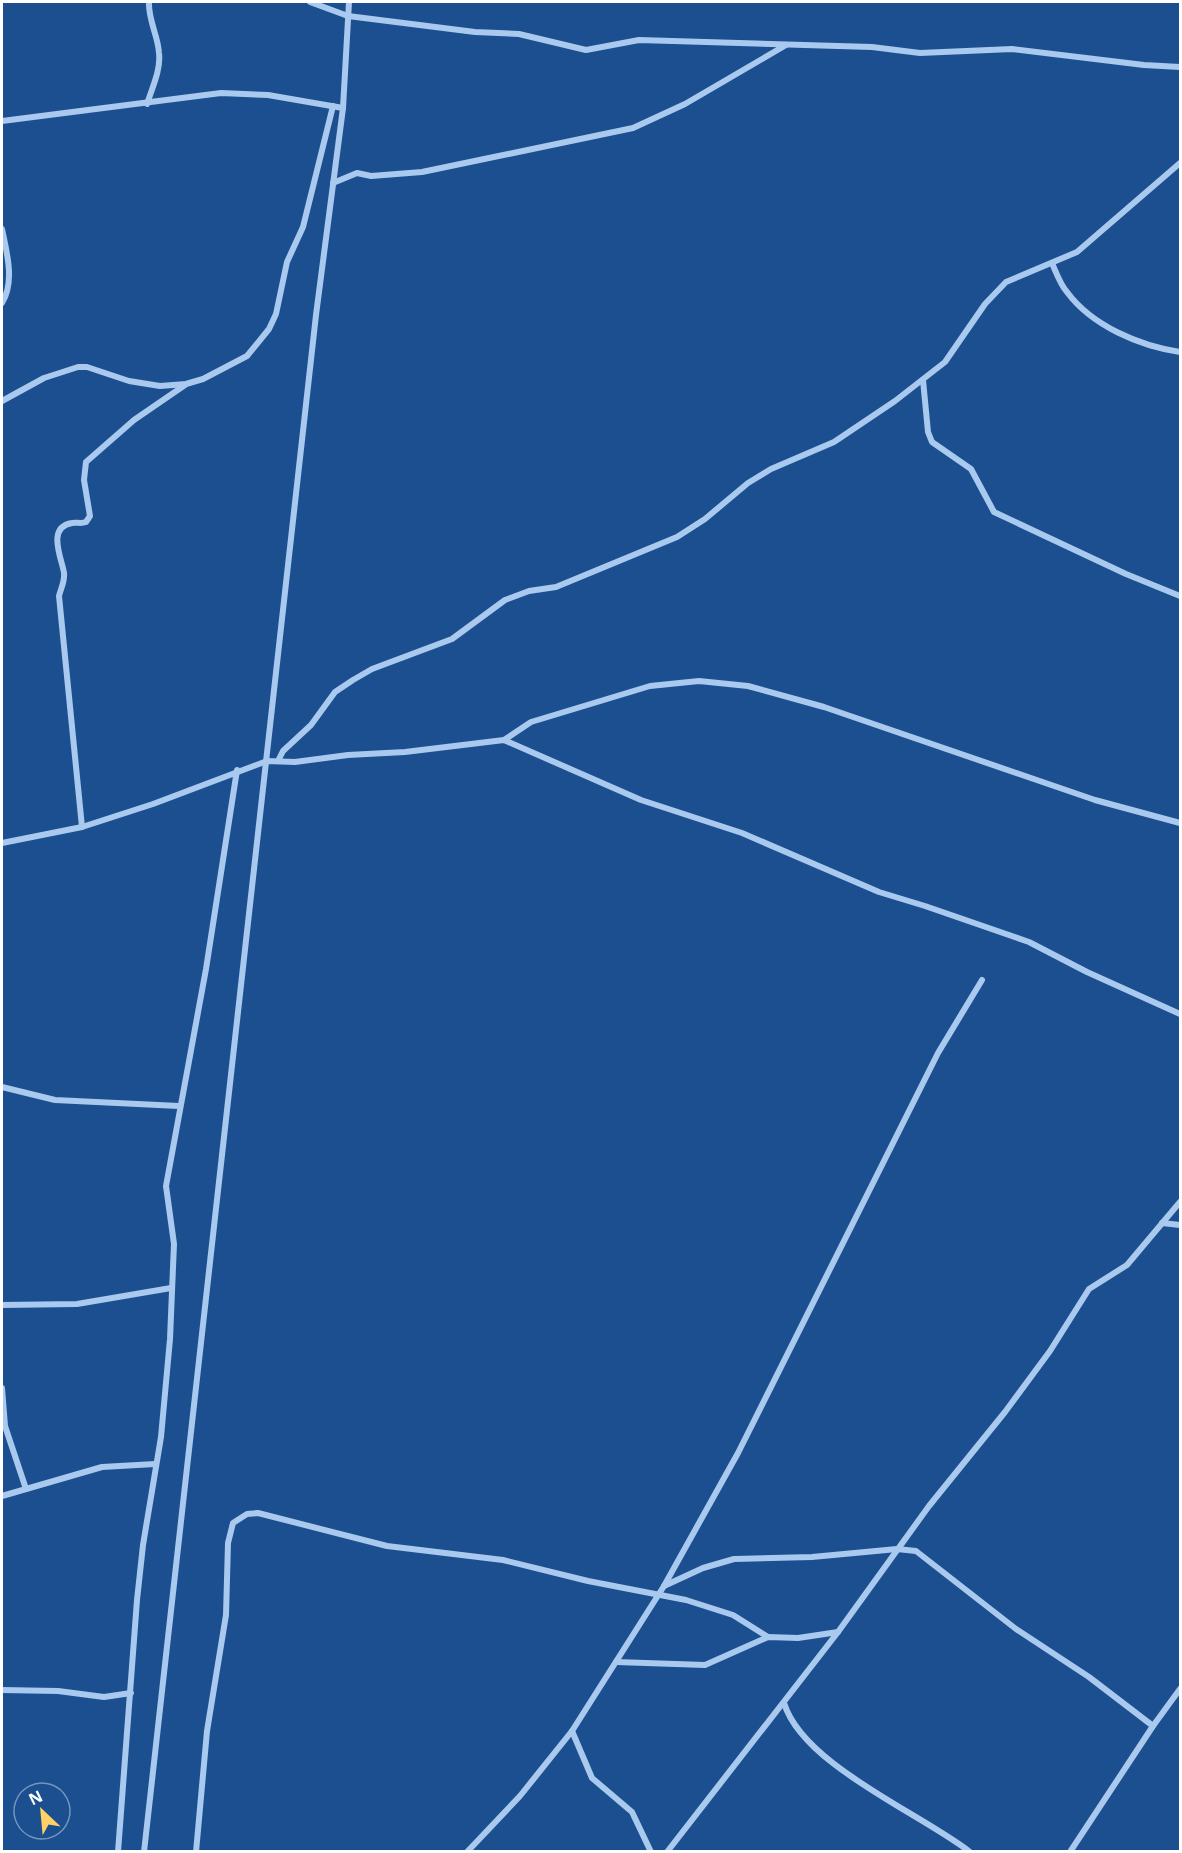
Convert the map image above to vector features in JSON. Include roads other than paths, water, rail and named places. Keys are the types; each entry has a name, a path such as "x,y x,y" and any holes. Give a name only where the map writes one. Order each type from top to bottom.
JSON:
{"street":[{"path":"147,104 158,68 159,52 148,14 149,2"},
{"path":"310,2 348,16 475,32 519,34 586,50 639,40 872,47 920,53 1012,49 1144,65 1180,67"},
{"path":"144,1851 314,327 343,108 349,2"},
{"path":"333,183 357,173 371,176 422,172 633,128 685,104 786,44"},
{"path":"2,121 221,93 268,95 343,108"},
{"path":"2,401 44,378 78,367 87,367 129,381 160,386 186,384 203,379 247,356 269,329 276,314 287,262 303,227 333,106"},
{"path":"278,761 283,752 311,725 335,692 353,680 380,666 452,639 505,600 529,591 556,587 677,537 705,519 763,473 834,442 945,362 985,304 1006,282 1077,252 1180,163"},
{"path":"2,229 8,258 9,287 2,303"},
{"path":"1052,263 1066,292 1083,308 1122,336 1180,352"},
{"path":"923,380 928,432 932,442 971,470 994,512 1126,574 1180,596"},
{"path":"82,827 59,596 64,572 57,552 58,537 63,527 72,523 86,522 90,516 84,480 86,462 134,420 186,384"},
{"path":"2,843 82,827 153,804 237,770 267,761 295,762 348,754 405,752 504,740 531,722 650,686 699,681 748,686 868,722 1095,800 1180,824"},
{"path":"504,740 641,800 742,833 879,892 1029,942 1087,972 1180,1014"},
{"path":"118,1851 142,1556 164,1410 174,1244 166,1186 206,969 237,770"},
{"path":"467,1851 520,1796 572,1731 664,1586 738,1453 938,1053 982,980"},
{"path":"2,1087 55,1100 180,1106"},
{"path":"667,1851 838,1632 897,1549 1005,1412 1050,1351 1089,1289 1127,1266 1180,1202"},
{"path":"1162,1223 1180,1225"},
{"path":"2,1305 77,1304 171,1288"},
{"path":"2,1388 5,1426 26,1489"},
{"path":"2,1496 102,1467 155,1464"},
{"path":"196,1851 207,1731 226,1615 228,1543 233,1523 239,1518 258,1513 274,1515 387,1546 502,1560 658,1595 724,1612 768,1637"},
{"path":"664,1586 703,1568 734,1559 812,1557 897,1549 916,1551 1016,1629 1089,1677 1153,1726"},
{"path":"616,1662 705,1665 768,1637 798,1638 838,1632"},
{"path":"1070,1851 1180,1689"},
{"path":"2,1690 58,1691 104,1697 131,1694"},
{"path":"784,1702 794,1726 817,1748 851,1775 970,1851"},
{"path":"572,1731 592,1778 632,1812 651,1851"}]}
